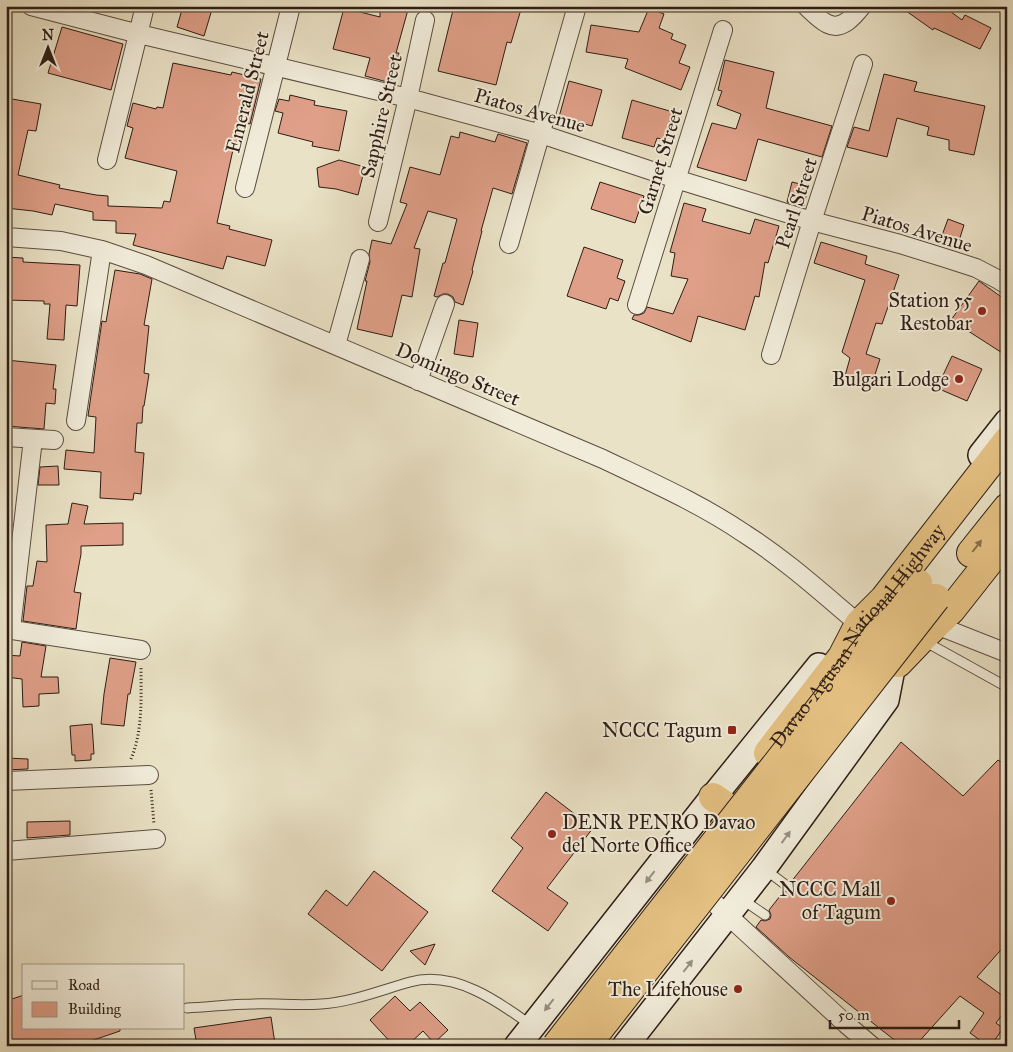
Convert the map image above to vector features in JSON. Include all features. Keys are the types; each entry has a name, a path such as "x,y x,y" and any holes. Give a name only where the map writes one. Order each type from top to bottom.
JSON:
{"highway":[{"name":"Davao-Agusan National Highway","path":"538,1036 720,802 842,657 859,624 884,598 1007,441"},
{"name":"Davao-Agusan National Highway","path":"586,1046 930,616 1007,469"},
{"name":"Davao-Agusan National Highway","path":"597,1046 727,904 1007,508"},
{"name":"Davao-Agusan National Highway","path":"556,1046 930,616 1007,539"},
{"path":"859,624 881,638 904,644 930,616"},
{"path":"859,624 884,650 890,660 892,669"}],"street":[{"name":"Piatos Avenue","path":"31,6 139,34 408,98 541,134 676,179 812,221 953,260 976,268 1007,285"},
{"path":"107,160 145,6"},
{"name":"Emerald Street","path":"245,188 291,6"},
{"path":"509,244 577,6"},
{"path":"806,6 828,25 838,25 847,22 862,6"},
{"name":"Sapphire Street","path":"378,222 426,20"},
{"name":"Garnet Street","path":"637,305 723,30"},
{"name":"Pearl Street","path":"771,355 863,64"},
{"name":"Domingo Street","path":"6,237 61,241 102,250 146,264 603,459 660,486 745,533 772,552 859,624"},
{"path":"76,421 102,250"},
{"path":"336,345 360,259"},
{"path":"418,381 445,304"},
{"path":"859,624 877,592 1007,422"},
{"path":"6,437 54,440"},
{"path":"33,439 9,629 141,650"},
{"path":"930,616 972,604 1007,559"},
{"path":"930,616 1007,653"},
{"path":"625,1046 727,904 764,868 886,700 892,669"},
{"path":"6,781 149,775"},
{"path":"6,851 156,839"},
{"path":"727,904 796,978 872,1046"},
{"path":"517,1046 538,1036"}],"lane":[{"path":"930,616 1007,687"},
{"path":"764,868 788,886"},
{"path":"727,904 765,916"},
{"path":"187,1008 252,1004 320,1004 352,999 412,981 441,979 459,983 513,1012 538,1036"}],"path":[{"path":"124,776 136,747 140,725 141,650"},
{"path":"149,775 156,839"}],"building":[{"path":"183,6 213,6 204,36 177,27"},
{"path":"380,6 409,6 396,53 399,53 391,83 365,76 370,58 333,49 344,8 380,17"},
{"path":"454,6 522,6 511,43 507,42 496,85 438,71"},
{"path":"899,6 943,6 962,20 965,15 991,28 980,49 934,28 933,30"},
{"path":"649,8 664,14 659,28 673,34 671,39 686,45 679,63 690,67 681,90 625,68 628,59 586,52 591,25 639,32"},
{"path":"62,27 123,44 111,90 48,73"},
{"path":"725,60 774,72 766,108 832,126 822,157 758,139 746,181 697,167 712,123 736,129 741,114 717,105 722,91 718,90"},
{"path":"173,63 231,75 232,72 261,79 250,124 241,122 217,223 230,226 229,229 272,240 265,266 227,256 223,269 133,245 136,234 116,233 116,221 93,220 93,212 55,204 52,215 6,208 6,98 41,104 36,131 28,130 18,175 60,185 59,188 108,196 108,206 162,208 164,201 170,202 177,171 125,158 133,128 127,126 133,103 156,109 157,107 163,108"},
{"path":"884,74 917,82 914,91 985,106 974,155 949,150 949,140 927,135 929,127 897,118 887,157 847,147 854,127 869,131"},
{"path":"569,81 602,90 592,126 559,117"},
{"path":"290,95 315,101 314,105 347,111 339,151 312,146 313,142 278,133 283,113 275,111 279,99 289,101"},
{"path":"632,100 673,112 666,140 657,138 654,147 622,138"},
{"path":"460,132 495,142 498,134 527,143 512,194 493,188 463,305 455,302 453,297 448,294 434,296 457,219 428,211 414,248 420,249 412,297 402,295 392,337 357,329 367,281 365,281 370,262 369,254 372,240 391,244 407,204 400,202 410,167 440,175 451,136 459,138"},
{"path":"339,160 365,167 358,195 319,187 317,168"},
{"path":"600,182 644,196 635,223 591,209"},
{"path":"792,182 808,186 804,206 787,202"},
{"path":"684,203 706,209 702,221 750,234 755,219 779,226 768,263 765,262 759,297 755,296 745,330 698,316 691,342 632,319 634,315 644,313 647,307 673,314 688,279 671,276 675,253 670,252"},
{"path":"948,219 964,225 958,244 941,238"},
{"path":"821,242 867,256 865,264 899,275 882,324 876,323 866,354 880,359 872,384 845,376 850,358 842,352 865,280 814,263"},
{"path":"584,247 623,260 617,278 625,281 618,301 610,298 606,309 567,296"},
{"path":"6,257 23,258 23,262 80,265 77,306 66,305 64,340 47,339 50,304 44,304 44,301 6,300"},
{"path":"115,270 140,274 152,279 144,325 149,326 144,373 149,374 142,423 137,423 135,452 144,453 141,494 134,493 133,500 100,498 101,472 64,469 66,450 94,453 96,417 88,416 102,321 106,322"},
{"name":"Station 55 Restobar","path":"979,281 1007,301 1007,356 951,320"},
{"path":"459,320 478,323 473,357 454,354"},
{"name":"Bulgari Lodge","path":"952,356 982,369 967,401 937,388"},
{"path":"6,360 56,365 53,389 56,389 55,404 46,403 44,429 6,426"},
{"path":"58,466 59,485 38,485 40,467"},
{"path":"72,503 88,506 84,524 123,523 123,545 81,546 74,592 81,593 76,629 23,621 27,586 33,586 37,561 47,562 46,525 68,524"},
{"path":"22,642 46,646 41,677 58,677 59,693 39,694 39,706 23,707 22,679 6,677 6,655 20,656"},
{"path":"110,658 136,662 130,694 128,694 124,726 101,724"},
{"path":"92,724 94,754 91,754 91,760 75,761 75,755 72,755 70,726"},
{"name":"NCCC Mall of Tagum","path":"901,742 963,796 998,760 1007,766 1007,943 977,977 1007,999 1007,1008 996,1023 1003,1028 991,1046 988,1046 970,1033 984,1013 960,996 915,1046 902,1046 789,957 756,927 761,920 770,919 769,910 784,891 789,892 792,890 791,882"},
{"path":"6,758 28,759 28,769 6,770"},
{"path":"546,792 593,828 547,888 568,903 548,931 492,891 523,848 511,838"},
{"path":"70,821 70,835 27,838 27,822"},
{"path":"374,871 428,912 382,971 308,914 326,890 347,906"},
{"path":"435,944 425,965 410,951"},
{"path":"22,996 22,1030 120,1031 76,1046 11,1046 6,1033 6,1001"},
{"path":"395,996 410,1011 420,1002 448,1030 434,1043 423,1031 407,1046 394,1046 370,1020"},
{"path":"271,1017 275,1044 266,1046 197,1046 194,1028"}],"place":[{"name":"Station 55 Restobar","path":"982,311"},
{"name":"Bulgari Lodge","path":"959,379"},
{"name":"NCCC Tagum","path":"732,730"},
{"name":"DENR PENRO Davao del Norte Office","path":"552,834"},
{"name":"NCCC Mall of Tagum","path":"891,901"},
{"name":"The Lifehouse","path":"738,989"}]}
